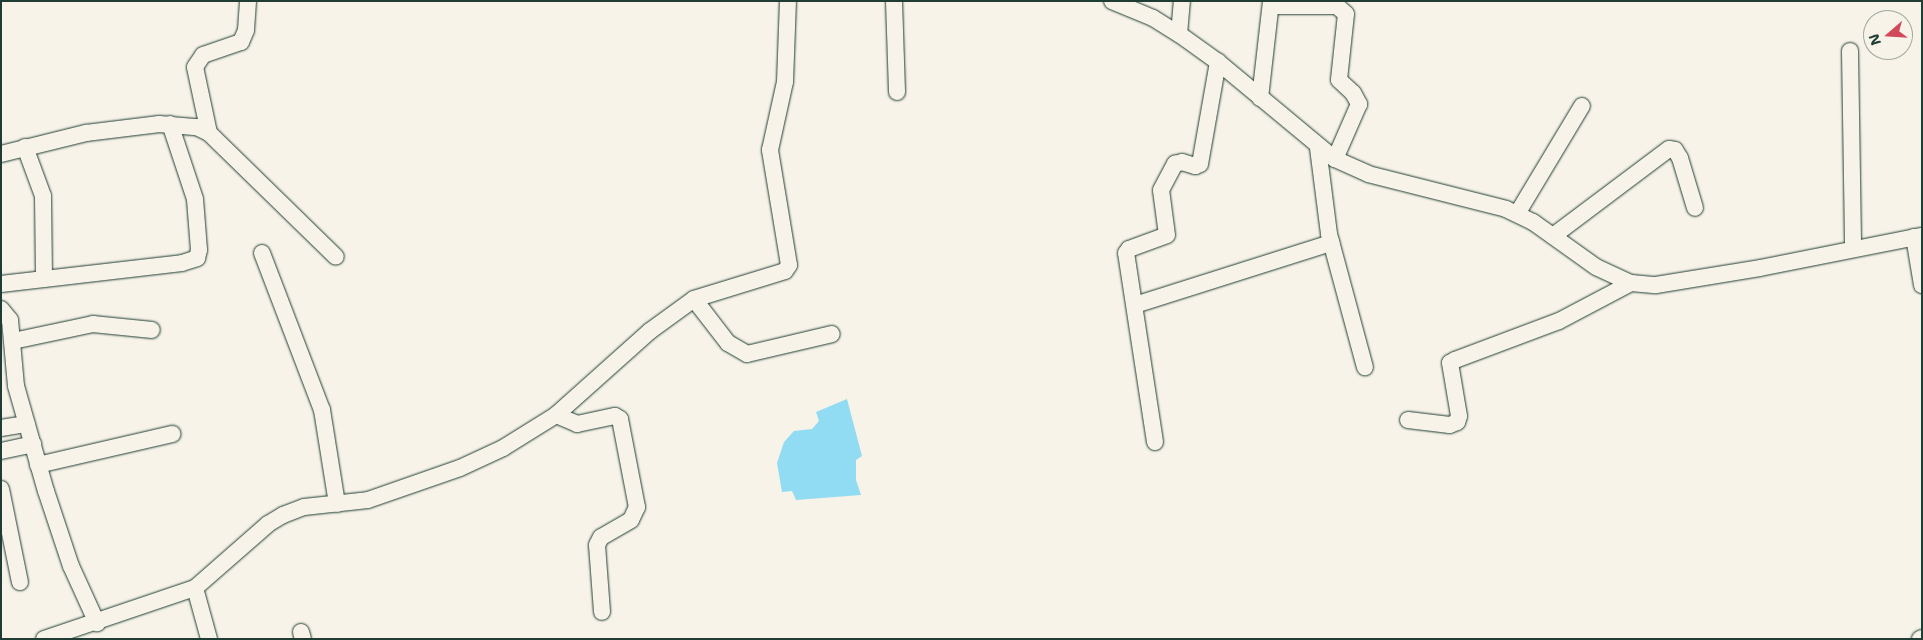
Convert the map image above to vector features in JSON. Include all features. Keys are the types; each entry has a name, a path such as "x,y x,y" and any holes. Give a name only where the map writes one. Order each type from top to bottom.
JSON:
{"street":[{"path":"208,133 195,66 203,55 241,42 246,30 248,1"},
{"path":"44,639 97,623 195,588 268,524 304,507 368,500 460,468 503,448 556,415 650,331 694,299 785,271 789,264 770,150 785,82 788,1"},
{"path":"894,1 897,92"},
{"path":"1112,1 1153,18 1179,34 1218,62 1318,148 1335,159 1368,174 1470,197 1517,214 1553,236 1596,268 1631,283 1656,285 1760,268 1918,236 1922,285"},
{"path":"1179,34 1182,1"},
{"path":"1260,98 1271,4 1337,6 1346,14 1339,80 1353,93 1358,104 1335,159"},
{"path":"1850,51 1853,248"},
{"path":"1155,442 1126,253 1129,249 1167,235 1161,190 1175,164 1182,162 1195,166 1200,164 1218,62"},
{"path":"1517,214 1582,106"},
{"path":"1,284 182,263 197,258 199,250 195,199 170,124"},
{"path":"1,154 86,133 170,124 197,127 208,133 336,257"},
{"path":"25,147 43,196 44,279"},
{"path":"1318,148 1331,243 1365,367"},
{"path":"1553,236 1669,149 1675,150 1680,158 1695,208"},
{"path":"1135,305 1331,243"},
{"path":"262,253 322,410 338,504"},
{"path":"1408,420 1450,425 1457,422 1459,416 1450,363 1559,321 1631,283"},
{"path":"694,299 728,343 747,354 832,334"},
{"path":"1,309 10,320 16,386 38,465 71,566 97,623"},
{"path":"13,340 93,324 152,330"},
{"path":"556,415 577,424 615,416 620,419 636,507 630,520 601,537 597,545 602,612"},
{"path":"1,428 27,424"},
{"path":"38,465 172,434"},
{"path":"1,452 33,444"},
{"path":"1,489 20,582"},
{"path":"195,588 209,639"}],"water":[{"path":"847,399 862,456 856,460 856,480 861,495 796,500 792,491 782,492 777,463 784,442 794,431 812,429 819,421 816,412"}]}
